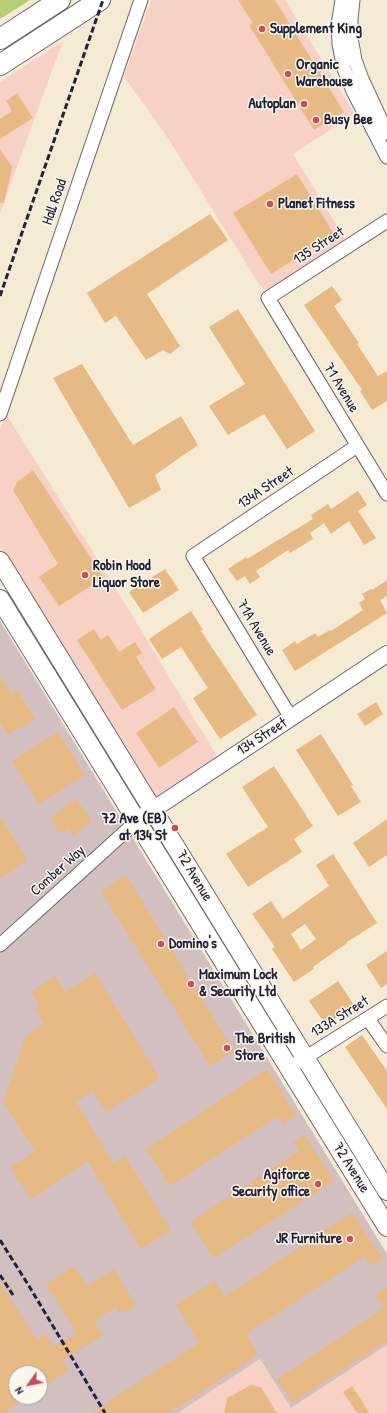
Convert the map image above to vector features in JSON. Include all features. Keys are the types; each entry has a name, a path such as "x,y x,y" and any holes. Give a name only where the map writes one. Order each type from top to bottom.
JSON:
{"main road":[{"path":"0,39 60,0"},
{"path":"0,65 100,0"},
{"name":"72 Avenue","path":"0,562 387,1192"},
{"name":"72 Avenue","path":"0,599 387,1227"}],"street":[{"name":"Hall Road","path":"0,414 141,0"},
{"path":"342,0 338,25 339,44 344,69 353,91 387,157"},
{"path":"353,0 351,38 355,60 362,79 387,133"},
{"name":"135 Street","path":"268,298 387,221"},
{"name":"71 Avenue","path":"268,298 387,494"},
{"name":"134A Street","path":"193,556 357,446"},
{"name":"71A Avenue","path":"193,556 291,718"},
{"name":"134 Street","path":"137,821 387,654"},
{"name":"Comber Way","path":"0,945 137,821"},
{"name":"133A Street","path":"289,1068 387,1006"},
{"path":"368,1019 387,1046"}],"shaded area":[{"path":"151,0 285,0 355,114 293,154 346,240 269,293 259,284 168,138 124,77"},
{"path":"63,41 0,213 0,82"},
{"path":"6,414 118,592 218,758 154,805 0,553 0,429"},
{"path":"0,621 387,1254 387,1345 291,1408 260,1359 178,1413 0,1413"},
{"path":"387,1345 387,1413 178,1413 260,1359 291,1408"}],"green space":[{"path":"0,0 30,0 0,19"}],"building":[{"path":"238,0 275,0 344,112 314,130 249,25 253,23"},
{"path":"17,93 33,118 0,139 0,119 12,111 6,101"},
{"path":"0,149 12,167 4,203 0,202"},
{"path":"297,174 334,234 271,274 233,213"},
{"path":"210,214 228,240 147,294 180,346 170,354 163,350 146,360 116,316 105,323 87,293"},
{"path":"332,286 342,300 334,306 359,343 357,344 378,376 387,371 387,401 372,410 360,391 362,390 304,305"},
{"path":"238,309 315,431 287,449 264,414 228,435 209,406 245,384 209,327"},
{"path":"82,364 133,445 181,416 198,445 155,475 161,490 129,508 53,378"},
{"path":"33,470 104,578 59,606 39,577 58,564 13,490 17,482"},
{"path":"358,491 367,505 358,511 376,538 364,545 349,521 331,534 324,523 310,533 313,539 290,553 288,550 256,571 260,577 250,584 245,576 237,581 228,569 246,557 247,559 313,519 311,515 328,504 331,509"},
{"path":"165,569 179,590 143,613 129,592"},
{"path":"387,580 387,596 380,600 387,613 295,671 282,650 295,641 297,644 315,633 318,637 330,630 331,631 363,610 359,603 365,599 362,594 371,589 372,590"},
{"path":"191,611 203,630 201,631 257,715 220,739 193,698 208,688 181,647 162,659 149,639"},
{"path":"94,629 101,640 108,635 119,652 135,642 142,653 136,657 156,689 122,710 77,640"},
{"path":"0,676 11,694 17,690 35,719 8,735 0,722"},
{"path":"376,702 383,714 365,726 357,714"},
{"path":"174,707 198,742 159,768 136,733"},
{"path":"58,732 85,775 39,804 12,761"},
{"path":"321,734 353,785 351,786 361,802 338,816 296,750"},
{"path":"274,766 313,826 294,839 302,852 248,887 226,854 268,827 242,787"},
{"path":"76,799 92,820 74,836 68,828 60,834 50,818"},
{"path":"0,817 28,860 0,878"},
{"path":"387,819 387,855 369,867 353,843"},
{"path":"333,854 377,923 347,942 313,967 314,969 294,982 272,949 275,947 252,914 271,901 283,919 329,886 316,865","holes":["305,924 316,939 301,950 291,934"]},
{"path":"126,875 234,1051 210,1066 101,891"},
{"path":"387,951 387,984 381,988 366,965"},
{"path":"95,973 160,1078 106,1112 93,1091 76,1102 113,1163 125,1156 171,1230 141,1249 88,1161 31,1199 10,1167 35,1151 3,1102 26,1036 44,1024 35,1009 39,1006 31,992 55,976 65,992"},
{"path":"338,981 354,1005 326,1025 309,1001"},
{"path":"362,1035 387,1071 387,1109 345,1047"},
{"path":"267,1069 296,1115 284,1124 278,1116 170,1186 146,1149"},
{"path":"305,1135 334,1181 214,1258 190,1222 299,1151 293,1142"},
{"path":"352,1213 383,1259 371,1266 365,1256 246,1334 258,1355 169,1413 94,1413 107,1404 106,1403 199,1343 176,1305 215,1281 224,1297"},
{"path":"74,1266 87,1286 114,1269 136,1305 120,1314 116,1307 94,1321 103,1335 63,1361 69,1370 48,1384 48,1365 8,1365 8,1405 16,1405 4,1413 0,1413 0,1282 37,1340 46,1334 55,1347 77,1333 46,1284"},
{"path":"387,1287 387,1341 292,1403 277,1379 384,1308 376,1294"},
{"path":"251,1385 261,1387 277,1413 224,1413 227,1398"},
{"path":"352,1386 369,1413 357,1413 343,1392"}],"railway":[{"path":"0,296 103,0"},
{"path":"0,1240 105,1413"},
{"path":"0,1275 13,1295"}],"place":[{"name":"Supplement King","path":"262,29"},
{"name":"Organic Warehouse","path":"288,74"},
{"name":"Autoplan","path":"304,104"},
{"name":"Busy Bee","path":"316,120"},
{"name":"Planet Fitness","path":"270,204"},
{"name":"Robin Hood Liquor Store","path":"85,575"},
{"name":"72 Ave (EB) at 134 St","path":"175,828"},
{"name":"Domino's","path":"161,944"},
{"name":"Maximum Lock & Security Ltd","path":"191,984"},
{"name":"The British Store","path":"227,1048"},
{"name":"Agiforce Security office","path":"318,1184"},
{"name":"JR Furniture","path":"350,1239"}]}
